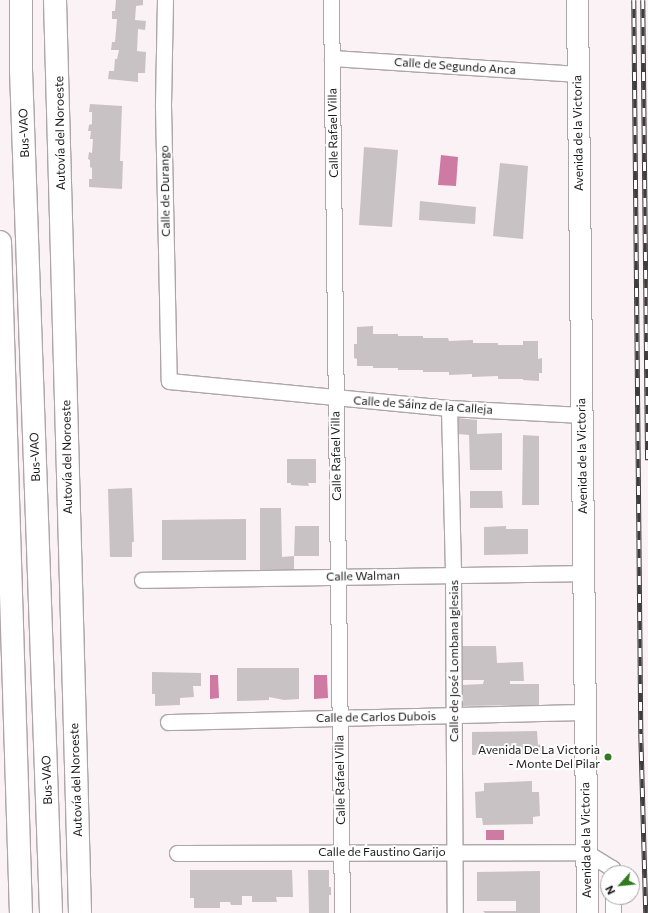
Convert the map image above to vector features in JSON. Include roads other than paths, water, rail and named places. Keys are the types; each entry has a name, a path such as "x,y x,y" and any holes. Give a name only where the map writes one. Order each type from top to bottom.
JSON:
{"highway":[{"name":"Bus-VAO","path":"21,0 21,70 51,913"},
{"name":"Autovía del Noroeste","path":"55,0 80,913"},
{"path":"0,242 21,913"}],"street":[{"name":"Calle de Durango","path":"165,0 163,106 169,381"},
{"name":"Calle Rafael Villa","path":"331,0 342,913"},
{"name":"Avenida de la Victoria","path":"577,0 587,913"},
{"name":"Calle de Segundo Anca","path":"332,58 578,74"},
{"name":"Calle de Sáinz de la Calleja","path":"169,381 449,408 582,415"},
{"name":"Calle de José Lombana Iglesias","path":"449,408 453,575 455,913"},
{"name":"Calle Walman","path":"142,580 583,573"},
{"name":"Calle de Carlos Dubois","path":"168,722 585,712"},
{"name":"Calle de Faustino Garijo","path":"177,853 586,852"},
{"path":"586,852 607,865"}],"railway":[{"path":"634,0 641,734 646,913"},
{"path":"643,0 648,460"}],"place":[{"name":"Avenida De La Victoria - Monte Del Pilar","path":"608,757"}]}
